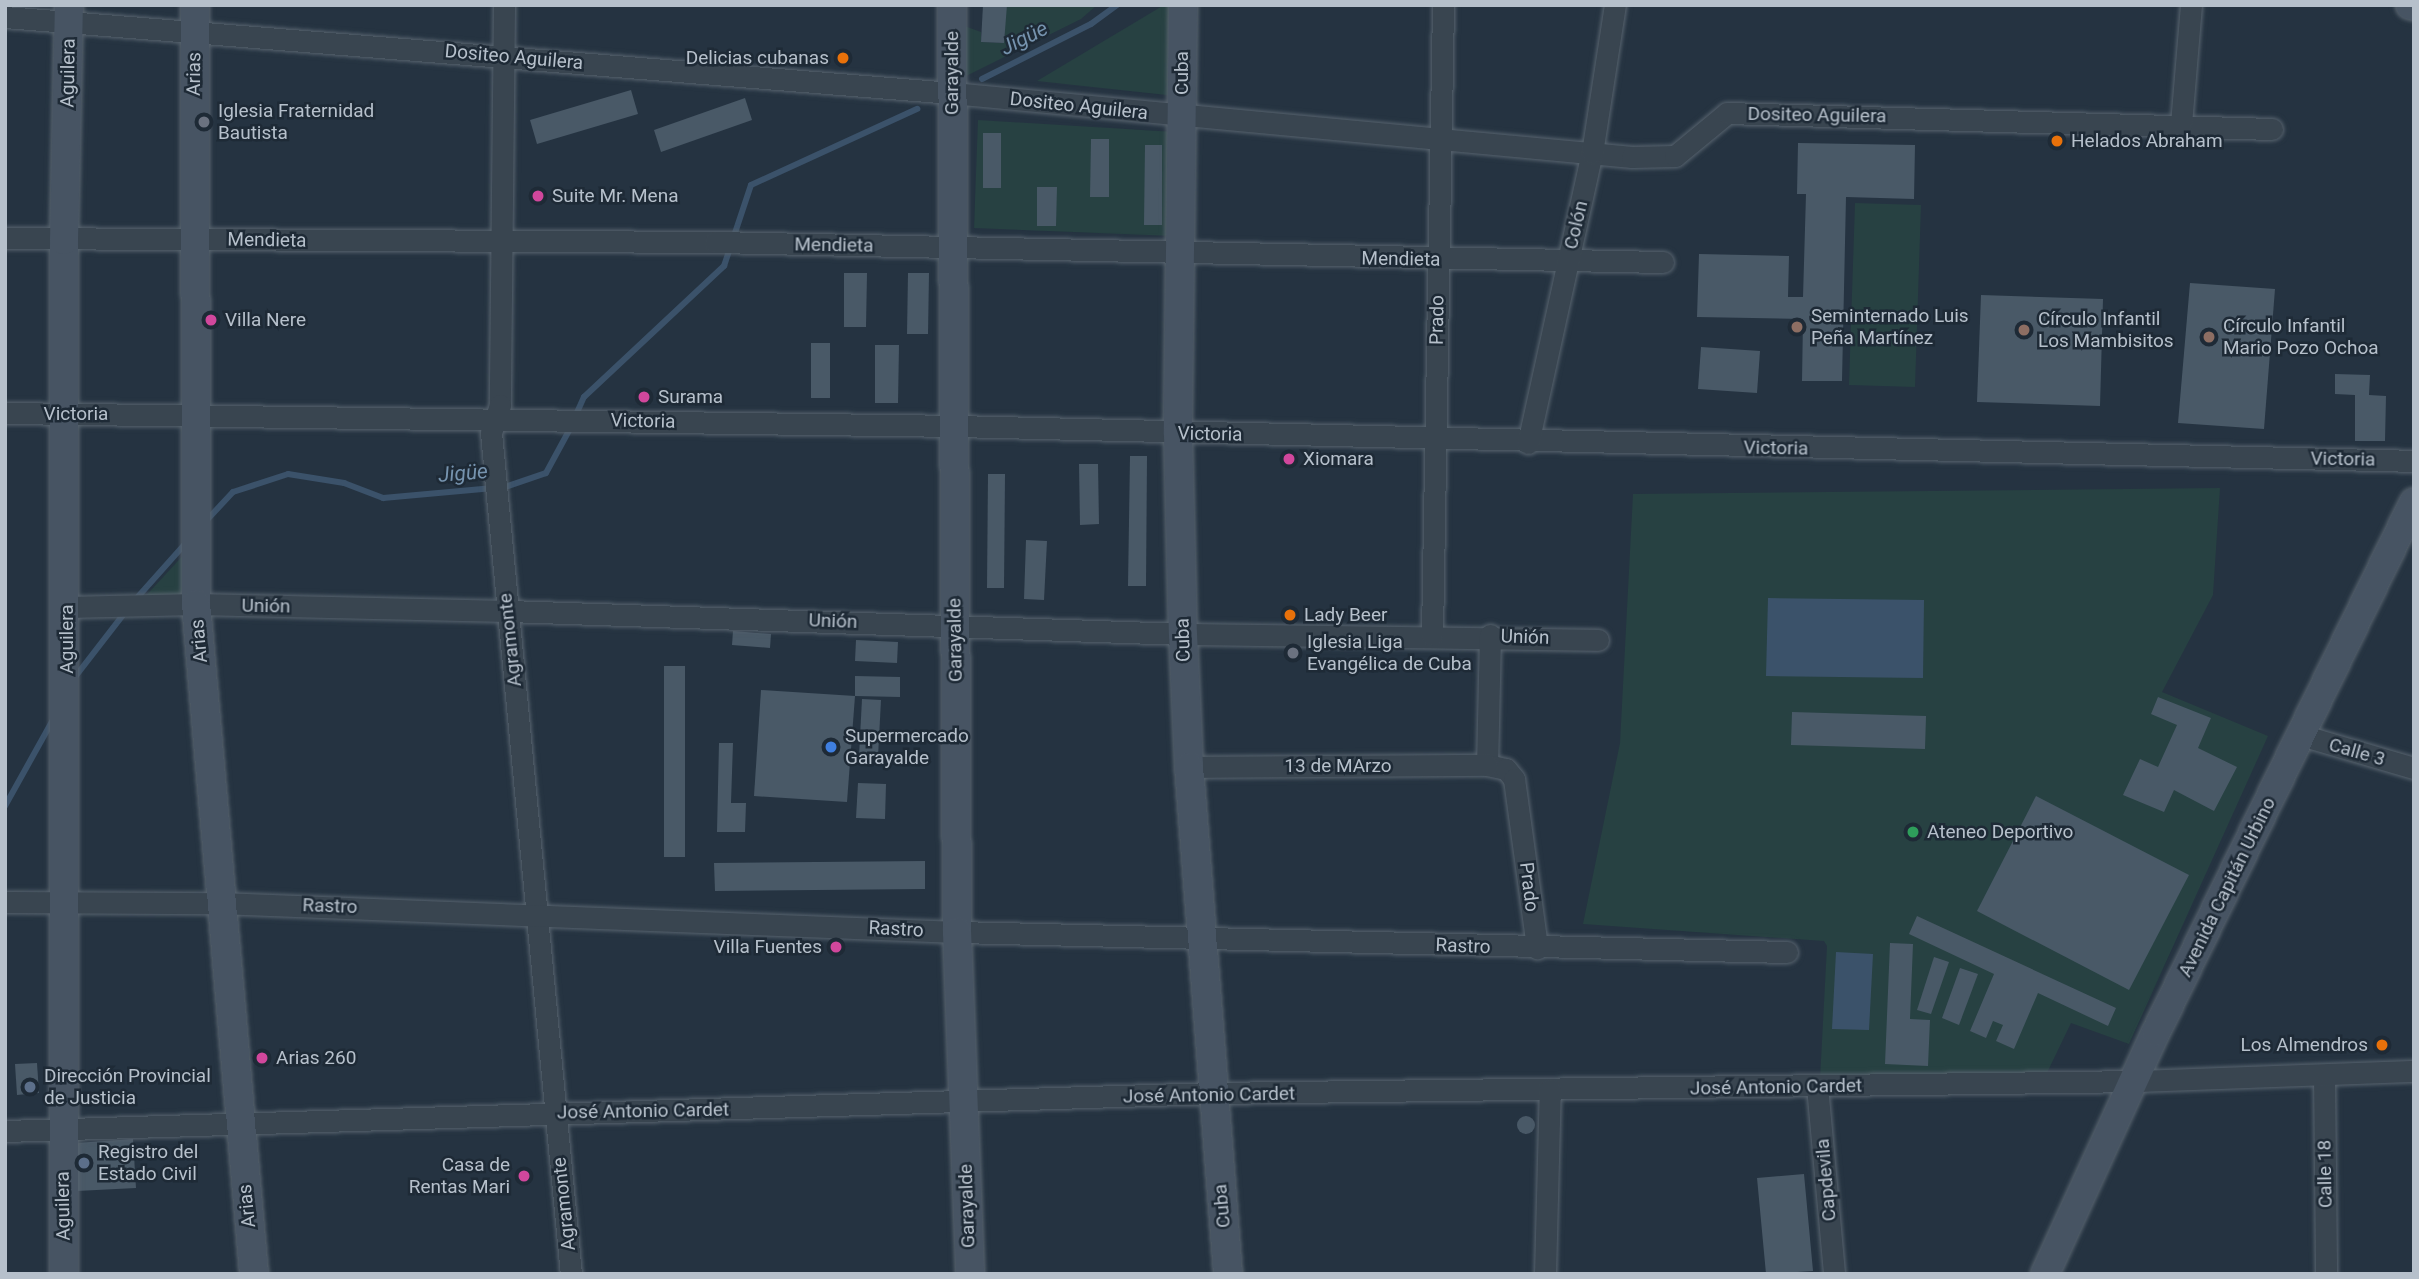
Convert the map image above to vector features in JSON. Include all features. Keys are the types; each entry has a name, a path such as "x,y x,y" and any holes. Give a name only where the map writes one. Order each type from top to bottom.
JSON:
{"street":[{"name":"Agramonte","path":"504,5 500,405 494,419 495,479 571,1274"},
{"name":"Garayalde","path":"952,5 950,248 957,932 970,1274"},
{"name":"Cuba","path":"1183,5 1178,434 1183,634 1188,767 1228,1274"},
{"name":"Prado","path":"1432,635 1443,5"},
{"name":"Colón","path":"1528,443 1592,152 1615,5"},
{"path":"2181,124 2191,5"},
{"name":"Dositeo Aguilera","path":"5,16 69,13 194,19 503,55 1592,152 1675,156 1727,113 2181,124 2272,129"},
{"name":"Aguilera","path":"64,1274 62,1129 67,607 64,240 69,13"},
{"name":"Arias","path":"194,19 192,239 196,604 254,1274"},
{"name":"Mendieta","path":"5,238 500,243 715,242 1438,260 1663,262"},
{"name":"Victoria","path":"5,414 194,414 952,426 1178,434 1434,437 1528,443 2414,461"},
{"name":"Avenida Capitán Urbino","path":"2045,1274 2414,502"},
{"name":"Unión","path":"67,607 196,604 508,611 1183,634 1490,635 1598,640"},
{"path":"1488,765 1490,635"},
{"name":"Calle 3","path":"2301,735 2414,768"},
{"name":"Prado","path":"1488,765 1506,769 1514,779 1536,948"},
{"name":"13 de MArzo","path":"1188,767 1488,765"},
{"name":"Rastro","path":"5,902 220,902 537,912 957,932 1787,952"},
{"name":"José Antonio Cardet","path":"5,1131 554,1113 962,1104 1212,1093 2135,1081 2414,1071"},
{"name":"Calle 18","path":"2324,1074 2326,1274"},
{"name":"Capdevila","path":"1817,1086 1834,1274"},
{"path":"1545,1274 1550,1089"}],"green space":[{"path":"1006,5 1097,5 1081,19 956,81 956,23 981,32 981,42 1004,43"},
{"path":"1164,5 1178,5 1176,96 1037,81"},
{"path":"978,120 1175,132 1173,236 974,228"},
{"path":"1855,203 1921,205 1915,387 1849,385"},
{"name":"Ateneo Deportivo","path":"2220,488 2213,595 2162,692 2268,736 2129,1044 2071,1023 2044,1079 1820,1079 1827,946 1824,941 1583,924 1620,743 1633,494"},
{"path":"188,550 190,599 142,600"}],"water":[{"path":"1768,598 1924,600 1923,678 1766,676"},
{"path":"1836,952 1873,954 1869,1030 1832,1029"}],"building":[{"path":"983,5 1007,5 1004,43 981,42"},
{"path":"631,90 638,114 537,144 530,120"},
{"path":"745,98 752,120 661,152 654,130"},
{"path":"983,133 1001,133 1001,188 983,188"},
{"path":"1091,139 1109,139 1109,197 1090,197"},
{"path":"1798,143 1915,145 1914,199 1846,197 1842,381 1802,381 1803,319 1697,317 1699,254 1789,256 1788,297 1803,297 1806,194 1797,194"},
{"path":"1145,145 1162,145 1162,225 1144,225"},
{"path":"1037,187 1057,187 1056,226 1037,226"},
{"path":"844,273 867,273 866,327 844,327"},
{"path":"908,273 929,273 928,334 907,334"},
{"path":"2190,283 2275,289 2264,429 2178,423"},
{"name":"Círculo Infantil Los Mambisitos","path":"1981,295 2103,299 2100,406 1977,402"},
{"path":"811,343 830,343 830,398 811,398"},
{"path":"875,345 899,345 898,403 875,403"},
{"path":"1701,347 1760,351 1757,393 1698,389"},
{"path":"2335,374 2370,375 2369,395 2386,396 2385,441 2355,441 2355,395 2335,394"},
{"path":"1130,456 1147,456 1146,586 1128,586"},
{"path":"1079,464 1098,464 1099,524 1080,525"},
{"path":"988,474 1005,474 1004,588 987,588"},
{"path":"1026,540 1047,541 1044,600 1024,599"},
{"path":"733,631 771,634 770,648 732,645"},
{"path":"856,640 898,642 897,663 855,661"},
{"path":"664,666 685,666 685,857 664,857"},
{"path":"855,676 900,677 900,697 855,696"},
{"path":"761,690 855,696 847,802 754,796"},
{"path":"2158,697 2211,718 2198,748 2237,767 2214,811 2174,790 2164,812 2123,795 2140,759 2158,767 2177,725 2151,714"},
{"path":"862,699 881,700 878,757 859,756"},
{"path":"1792,712 1926,716 1925,749 1791,745"},
{"path":"719,743 733,743 731,803 746,803 745,832 717,832"},
{"path":"858,783 886,784 885,819 856,818"},
{"name":"Ateneo Deportivo","path":"2036,796 2189,875 2129,990 1977,911"},
{"path":"925,861 925,889 715,891 714,863"},
{"path":"1917,916 2116,1008 2108,1026 2038,993 2014,1049 1996,1041 2003,1025 1993,1021 1986,1038 1970,1031 1994,974 1909,934"},
{"path":"1890,943 1913,944 1910,1019 1930,1020 1928,1066 1885,1064"},
{"path":"1934,957 1949,962 1931,1014 1917,1010"},
{"path":"1960,968 1978,974 1959,1025 1942,1018"},
{"path":"37,1063 39,1093 17,1095 15,1064"},
{"path":"1526,1116 1532,1119 1535,1125 1532,1131 1526,1134 1520,1131 1517,1125 1520,1119"},
{"path":"133,1139 136,1188 77,1191 76,1143"},
{"path":"1804,1174 1813,1271 1766,1274 1757,1178"}],"waterway":[{"name":"Jigüe","path":"982,79 1091,24 1117,5"},
{"name":"Jigüe","path":"575,417 584,397 724,266 751,185 917,109"},
{"name":"Jigüe","path":"205,522 233,492 288,474 344,483 383,498 505,487 546,473 571,427"},
{"name":"Jigüe","path":"135,600 186,543"},
{"name":"Jigüe","path":"75,677 126,611"},
{"name":"Jigüe","path":"5,806 54,718"}],"place":[{"name":"Delicias cubanas","path":"843,58"},
{"name":"Iglesia Fraternidad Bautista","path":"204,122"},
{"name":"Helados Abraham","path":"2057,141"},
{"name":"Suite Mr. Mena","path":"538,196"},
{"name":"Villa Nere","path":"211,320"},
{"name":"Seminternado Luis Peña Martínez","path":"1797,327"},
{"name":"Círculo Infantil Los Mambisitos","path":"2024,330"},
{"name":"Círculo Infantil Mario Pozo Ochoa","path":"2209,337"},
{"name":"Surama","path":"644,397"},
{"name":"Xiomara","path":"1289,459"},
{"name":"Lady Beer","path":"1290,615"},
{"name":"Iglesia Liga Evangélica de Cuba","path":"1293,653"},
{"name":"Supermercado Garayalde","path":"831,747"},
{"name":"Ateneo Deportivo","path":"1913,832"},
{"name":"Villa Fuentes","path":"836,947"},
{"name":"Los Almendros","path":"2382,1045"},
{"name":"Arias 260","path":"262,1058"},
{"name":"Dirección Provincial de Justicia","path":"30,1087"},
{"name":"Registro del Estado Civil","path":"84,1163"},
{"name":"Casa de Rentas Mari","path":"524,1176"}]}
